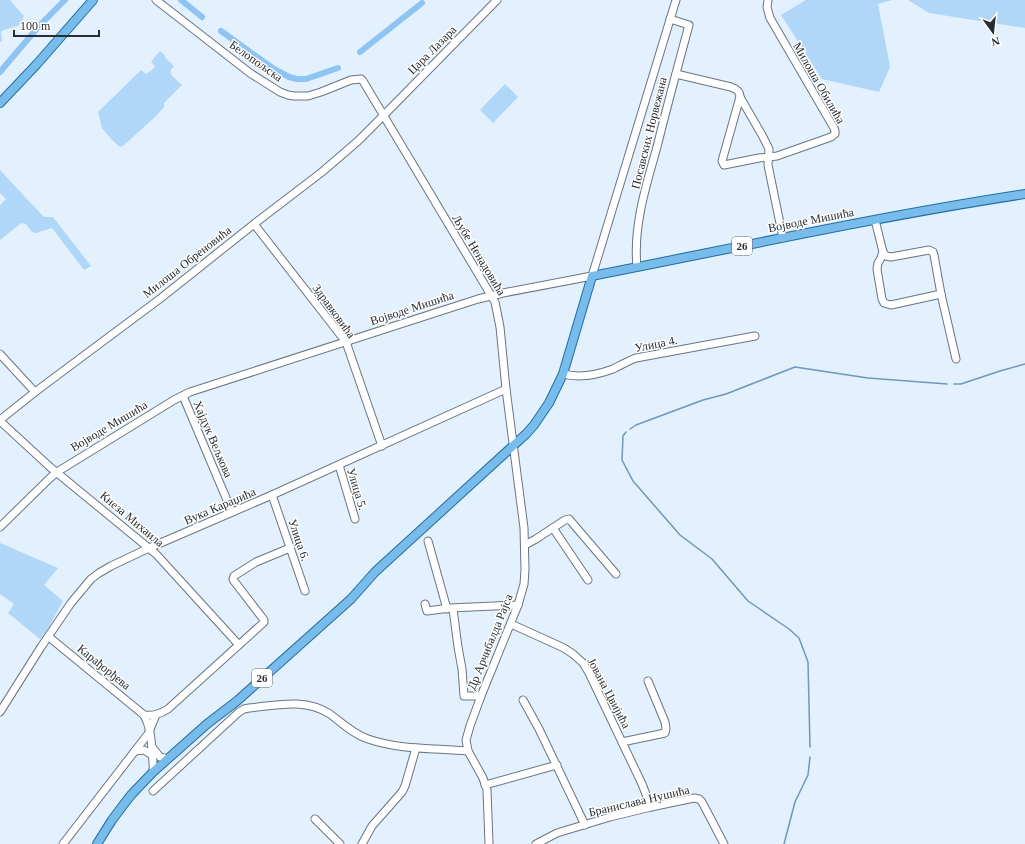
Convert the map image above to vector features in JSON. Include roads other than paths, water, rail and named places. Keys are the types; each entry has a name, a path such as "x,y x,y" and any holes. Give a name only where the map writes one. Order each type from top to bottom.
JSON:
{"main road":[{"path":"0,103 37,64 93,0"},
{"name":"Војводе Мишића","path":"592,276 875,220 971,202 1025,194"},
{"name":"26","path":"97,844 112,820 131,795 153,772 207,724 238,701 344,605 375,572 526,434 542,414 556,390 563,374 592,276"}],"street":[{"name":"Белопољска","path":"156,0 250,74 280,92 294,96 308,96 351,80 361,80 383,116"},
{"name":"Цара Лазара","path":"383,116 496,0"},
{"path":"592,276 676,0"},
{"name":"Милоша Обилића","path":"768,0 767,7 770,18 835,131 835,134 831,137 781,155 769,157"},
{"name":"Посавских Норвежана","path":"636,267 636,242 648,179 689,25 670,20"},
{"path":"676,74 737,89 739,92 740,97 769,149 768,165 783,238"},
{"path":"740,97 722,163 726,165 769,157"},
{"name":"Милоша Обреновића","path":"0,421 35,392 161,298 322,172 383,116"},
{"name":"Љубе Ненадовића","path":"383,116 496,306 514,444"},
{"path":"875,220 883,252 886,256 891,257 929,250 934,255 941,294 956,359"},
{"name":"Здравковића","path":"254,224 346,342 382,446"},
{"path":"883,252 878,262 877,269 884,303 891,305 941,294"},
{"name":"Војводе Мишића","path":"0,526 57,472 190,392 491,296 592,276"},
{"name":"Улица 4.","path":"563,374 570,376 598,374 636,358 755,336"},
{"path":"0,354 35,392"},
{"name":"Вука Караџића","path":"0,712 71,603 91,579 104,569 382,446 506,389"},
{"name":"Хајдук Вељкова","path":"183,396 232,512"},
{"name":"Кнеза Михаила","path":"0,421 57,472 163,561 239,645"},
{"name":"Др Арчибалда Рајса","path":"468,750 466,745 467,735 481,696 518,605 525,576 524,528 514,444"},
{"name":"Улица 5.","path":"338,465 355,519"},
{"name":"Улица 6.","path":"272,495 305,591"},
{"path":"525,545 569,519 616,574"},
{"path":"553,528 588,580"},
{"path":"428,541 450,609 462,670 464,696 481,696"},
{"path":"144,715 156,715 168,709 264,622 233,579 234,576 256,562 290,548"},
{"path":"425,604 427,612 450,609 518,605"},
{"name":"Јована Цвијића","path":"511,624 564,648 583,663 642,784 651,807"},
{"name":"Карађорђева","path":"49,637 144,715 150,730 154,761 153,772"},
{"path":"622,742 665,733 665,722 648,682"},
{"path":"523,700 557,765 585,825"},
{"path":"153,791 244,709 292,703 302,704 313,706 330,714 362,737 379,742 416,748 468,750 480,771 487,790 489,844"},
{"name":"Карађорђева","path":"150,730 156,715"},
{"path":"63,844 150,730"},
{"path":"362,844 372,826 402,792 416,748"},
{"path":"135,751 152,751 160,758 168,759"},
{"path":"485,785 557,765"},
{"name":"Бранислава Нушића","path":"536,844 557,833 651,807 694,798 699,799 705,807 724,844"},
{"path":"315,819 340,844"}],"waterway":[{"path":"0,72 39,26 65,0"},
{"path":"181,0 202,17"},
{"path":"360,52 422,3"},
{"path":"221,31 274,69 289,77 306,79 338,68"},
{"path":"954,384 961,384 1025,364"},
{"path":"630,429 636,425 703,400 726,394 795,367 868,378 947,384"},
{"path":"626,432 623,436 622,460 633,481 680,535 712,559 748,601 789,629 799,638 808,662 810,747"},
{"path":"784,844 795,802 808,775 810,757"}]}
